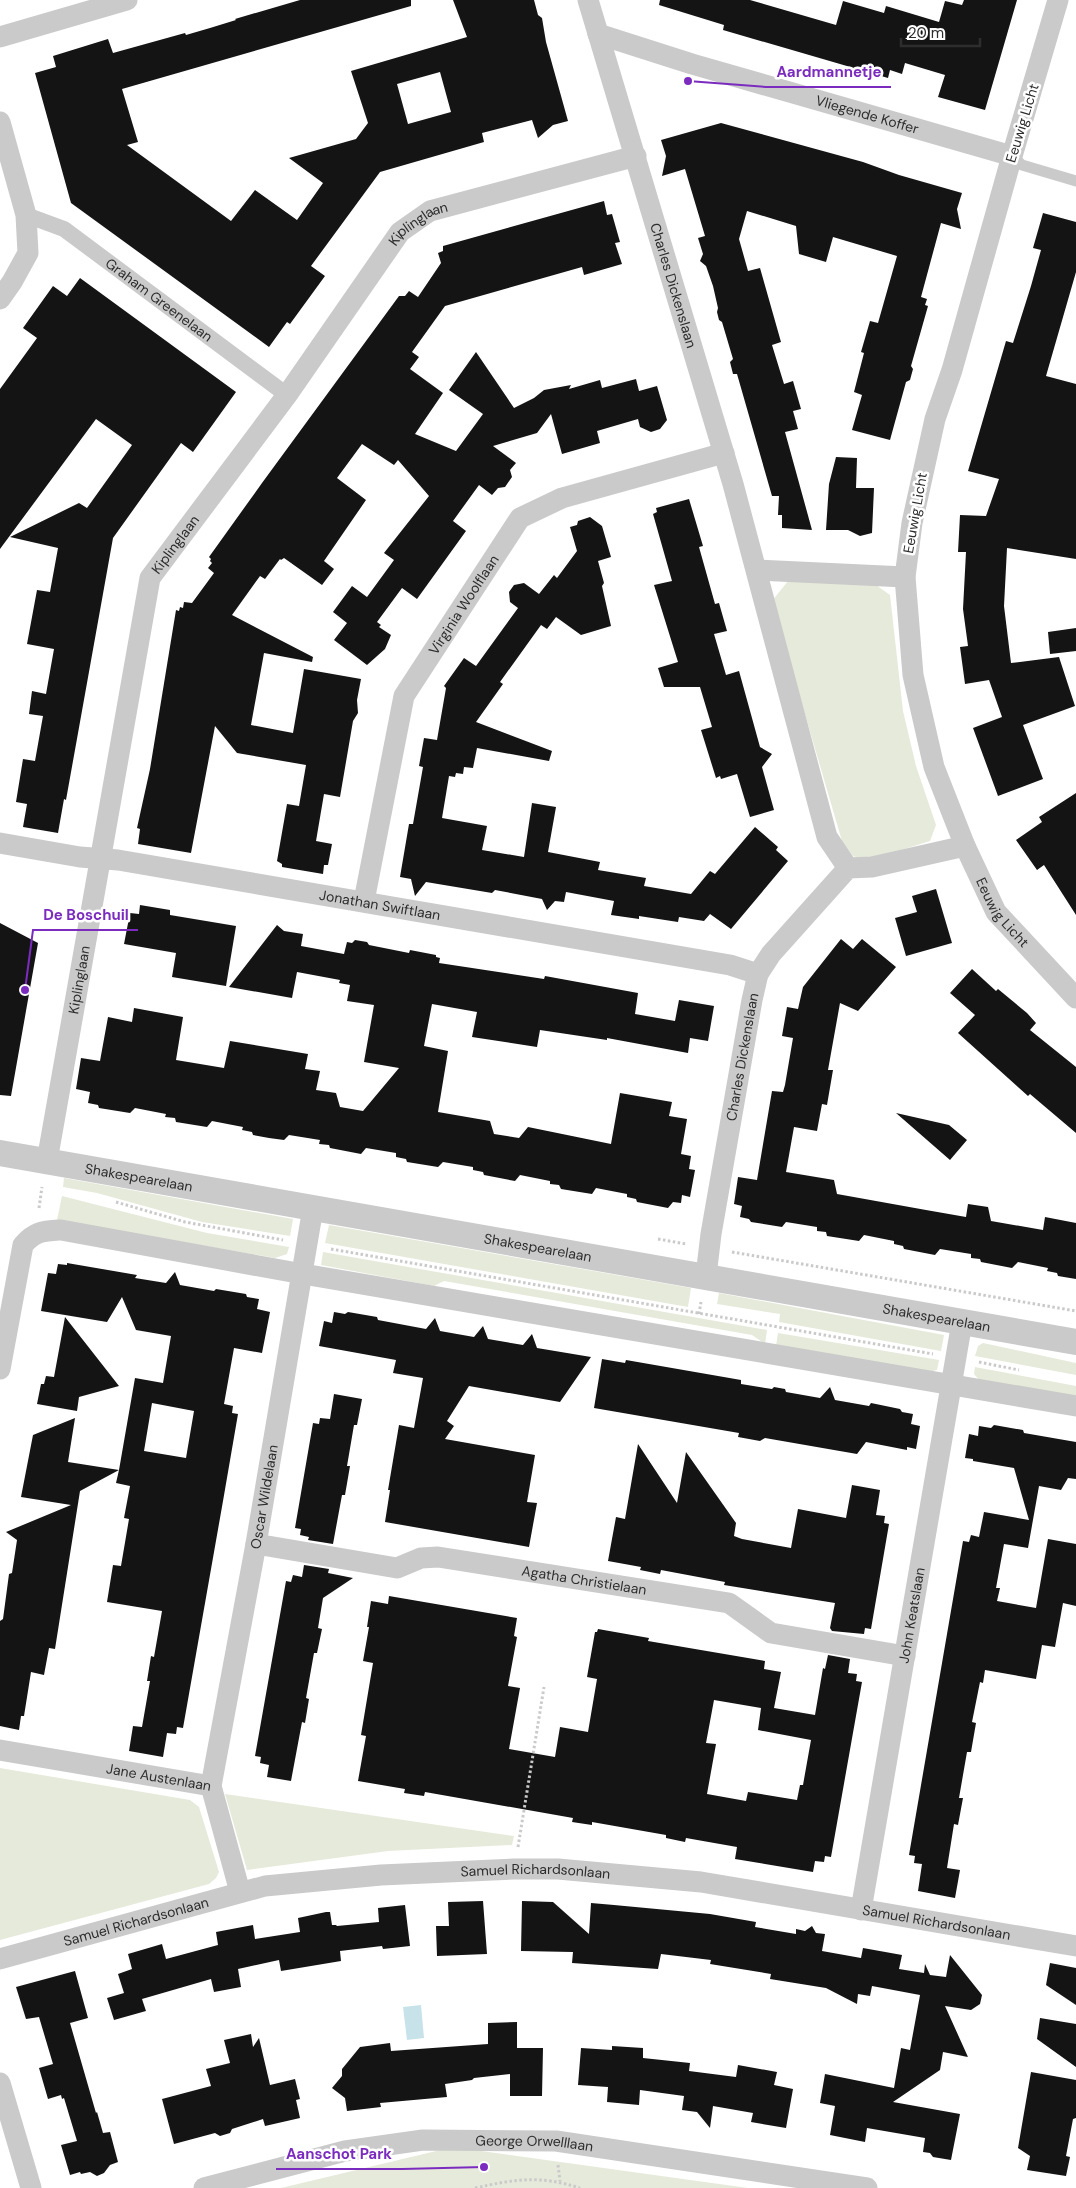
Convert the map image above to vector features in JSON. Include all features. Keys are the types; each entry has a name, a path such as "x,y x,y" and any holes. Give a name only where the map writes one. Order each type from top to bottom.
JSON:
{"street":[{"path":"0,37 127,0"},
{"name":"Charles Dickenslaan","path":"588,0 724,453 757,570 827,837 848,868 771,954 758,974 710,1234 706,1276"},
{"name":"Eeuwig Licht","path":"1058,0 952,370 935,419 922,470 912,523 905,577 913,675 934,766 965,846 996,912 1076,998"},
{"name":"Vliegende Koffer","path":"598,34 692,64 1012,156"},
{"path":"0,122 26,215 28,253 0,299"},
{"name":"Kiplinglaan","path":"47,1161 150,578 287,395 400,232 430,211 636,156"},
{"name":"Graham Greenelaan","path":"26,215 64,229 287,395"},
{"name":"Virginia Woolflaan","path":"364,901 404,696 520,518 562,498 724,453"},
{"path":"757,570 905,577"},
{"name":"Jonathan Swiftlaan","path":"0,843 118,860 364,901 730,965 758,974"},
{"path":"848,868 872,867 965,846"},
{"name":"Shakespearelaan","path":"0,1152 1076,1342"},
{"name":"Oscar Wildelaan","path":"211,1786 256,1544 313,1208"},
{"path":"0,1369 23,1245 32,1235 45,1231 61,1230 303,1274 1076,1406"},
{"name":"John Keatslaan","path":"861,1910 962,1322"},
{"name":"Agatha Christielaan","path":"256,1544 397,1568 421,1558 438,1557 729,1603 771,1633 905,1656"},
{"name":"Jane Austenlaan","path":"0,1750 211,1786 240,1892"},
{"name":"Samuel Richardsonlaan","path":"0,1959 266,1886 381,1875 514,1869 558,1869 700,1882 1076,1946"},
{"path":"0,2083 31,2188"},
{"name":"George Orwelllaan","path":"204,2188 345,2152 423,2140 556,2141 867,2188"}],"lane":[{"name":"Vliegende Koffer","path":"1012,156 1022,165 1076,181"}],"path":[{"path":"32,1235 47,1161"},
{"path":"34,1186 52,1189"},
{"name":"Shakespearelaan","path":"110,1201 185,1222 292,1242"},
{"path":"325,1248 941,1355"},
{"path":"514,1869 544,1687"},
{"path":"475,2188 520,2179 560,2182 580,2188"}],"green space":[{"path":"788,581 876,585 890,595 903,711 916,766 936,825 930,841 866,861 853,856 842,841 772,601"},
{"path":"64,1178 293,1219 290,1236 202,1222 97,1193 63,1187"},
{"path":"62,1196 207,1233 289,1247 287,1254 275,1258 57,1220"},
{"path":"329,1225 691,1288 688,1307 325,1243"},
{"path":"323,1252 767,1330 765,1344 752,1335 444,1281 434,1286 321,1265"},
{"path":"719,1293 944,1335 941,1351 779,1322 780,1314 717,1304"},
{"path":"778,1333 939,1360 937,1370 928,1372 776,1346"},
{"path":"983,1343 1076,1363 1076,1375 975,1356 978,1346"},
{"path":"975,1367 1076,1386 1076,1398 980,1381 974,1374"},
{"path":"0,1768 190,1800 199,1807 219,1872 216,1878 209,1884 0,1940"},
{"path":"225,1794 514,1836 512,1845 388,1851 247,1870"},
{"path":"453,2147 748,2188 281,2188"}],"water":[{"path":"421,2005 424,2038 407,2040 403,2007"}],"building":[{"path":"300,0 411,0 411,6 122,89 138,142 127,145 231,221 255,190 297,220 323,183 289,158 356,139 368,123 351,71 467,37 453,0 534,0 538,15 542,18 546,42 568,121 553,125 538,138 532,120 482,133 484,142 380,172 311,266 325,276 290,324 287,322 269,347 71,203 35,73 56,67 53,56 108,39 113,53 185,33 186,35","holes":["440,72 451,112 408,124 397,84"]},
{"path":"660,0 750,0 836,25 843,1 884,13 886,6 939,22 945,1 962,5 964,0 1017,0 985,110 938,97 945,75 905,63 902,74 890,70 888,78 723,30 724,25 659,5"},
{"path":"721,123 863,162 899,175 962,193 957,209 961,229 941,223 921,297 927,299 925,305 928,306 911,366 913,369 910,380 906,382 890,440 852,430 862,395 854,392 864,353 861,352 870,321 878,323 897,256 833,237 826,262 799,254 796,226 747,211 739,239 748,271 760,268 781,342 772,345 784,384 793,381 801,409 793,411 798,429 785,432 812,530 782,528 782,515 778,515 779,496 772,496 737,374 733,374 730,362 733,359 722,322 719,320 713,286 706,266 700,261 703,254 698,238 705,236 685,169 662,176 666,156 661,140"},
{"path":"604,201 607,215 612,214 620,242 615,243 622,264 584,275 582,267 445,306 412,352 419,357 410,369 443,393 415,434 456,451 483,414 449,390 476,352 514,408 534,398 544,390 571,385 569,389 600,380 602,388 636,379 639,391 657,386 667,420 660,429 651,432 640,427 638,419 597,431 600,443 562,454 551,414 537,433 493,446 516,463 510,470 512,477 505,487 498,488 492,495 479,485 453,521 466,531 417,599 402,588 377,622 381,625 379,627 391,635 385,649 367,665 334,640 347,623 333,612 352,586 367,597 394,560 384,553 429,496 398,460 394,465 362,444 337,478 366,500 324,561 334,569 322,585 284,558 280,559 265,579 260,576 232,615 313,657 312,662 264,653 251,725 293,733 304,669 361,679 357,700 358,713 353,721 340,797 324,794 316,841 332,844 328,865 324,865 323,874 282,867 282,864 277,861 287,804 299,806 306,765 237,753 215,726 191,853 138,844 140,829 137,828 150,769 176,610 179,611 180,607 183,608 184,602 192,603 214,573 208,568 212,563 209,557 262,483 399,296 405,296 409,291 418,297 441,263 438,253 443,251 443,246"},
{"path":"1043,213 1076,222 1076,272 1046,376 1076,384 1076,559 1007,548 1004,606 1011,663 1059,657 1075,706 1023,725 1043,779 998,796 973,728 1002,717 989,680 965,684 960,647 968,646 963,609 966,552 958,552 960,515 986,516 999,479 968,471 1006,341 1013,343 1031,286 1041,250 1033,248"},
{"path":"80,278 236,392 193,452 181,443 113,538 66,800 64,799 58,833 23,827 27,804 16,802 23,759 35,761 43,716 29,714 32,691 46,694 54,649 27,644 37,590 50,592 58,548 10,537 79,503 87,508 132,445 96,419 0,549 0,389 37,338 23,328 53,286 67,296"},
{"path":"836,457 857,458 856,488 874,488 872,533 860,536 848,530 826,530 829,484"},
{"path":"689,499 703,546 699,547 715,604 719,603 727,631 714,634 726,675 739,671 760,747 772,754 762,767 774,810 750,817 737,774 721,779 720,776 716,778 701,730 712,727 700,687 664,687 658,668 678,662 654,585 672,581 653,514 657,512 656,508"},
{"path":"590,517 602,526 611,557 598,561 604,583 602,586 611,626 581,635 556,617 547,629 541,625 500,682 503,684 476,722 552,751 549,761 477,748 473,768 464,767 463,774 456,773 455,777 449,776 442,818 487,826 482,850 524,857 532,803 556,807 548,852 600,862 598,870 646,878 644,886 691,894 710,871 715,874 755,827 778,847 776,850 788,861 731,929 710,914 704,921 679,917 678,922 639,916 639,919 611,915 614,901 566,892 564,902 555,901 547,910 542,899 495,890 492,893 426,882 415,896 411,879 400,877 409,824 413,824 423,767 419,766 424,738 437,740 446,688 444,686 464,658 476,666 518,608 510,602 509,592 514,585 524,583 539,594 554,575 557,578 577,551 570,527 577,525 578,521"},
{"path":"1076,628 1076,651 1050,654 1048,632"},
{"path":"1076,793 1076,915 1044,865 1037,870 1016,840 1042,822 1039,817"},
{"path":"936,889 952,943 906,956 895,918 917,912 912,896"},
{"path":"140,905 170,910 170,915 236,926 226,986 172,977 176,953 124,944 130,913 139,914"},
{"path":"0,923 38,943 11,1096 0,1095"},
{"path":"277,925 284,931 303,934 301,946 344,954 347,942 352,943 355,940 367,942 369,945 409,953 410,950 436,955 436,957 440,958 439,963 544,979 545,976 638,993 635,1014 675,1021 679,1000 714,1006 708,1041 690,1038 688,1053 607,1038 607,1040 540,1030 537,1047 472,1037 477,1012 432,1004 424,1046 448,1051 438,1112 490,1121 494,1134 519,1138 528,1127 611,1144 620,1093 672,1102 669,1116 687,1119 681,1154 691,1156 689,1169 695,1170 690,1197 682,1195 681,1203 673,1202 668,1208 637,1202 636,1199 627,1197 627,1194 596,1188 592,1194 561,1189 559,1185 550,1184 550,1181 520,1175 515,1181 484,1175 483,1172 473,1170 473,1167 443,1162 438,1167 407,1162 406,1159 396,1157 396,1153 366,1148 361,1154 330,1148 329,1145 319,1144 320,1140 289,1135 284,1140 269,1138 253,1135 252,1132 242,1130 243,1127 212,1121 207,1127 176,1122 175,1118 165,1117 166,1114 135,1108 130,1113 99,1108 98,1105 88,1103 90,1092 76,1089 81,1058 100,1061 108,1017 132,1022 134,1008 183,1017 176,1060 224,1068 230,1041 308,1054 305,1069 320,1071 316,1090 336,1093 340,1107 363,1111 399,1068 364,1062 374,1005 347,1001 350,985 339,983 340,980 297,972 292,998 229,987"},
{"path":"841,939 853,949 862,939 896,967 858,1011 840,1003 828,1070 833,1070 827,1105 822,1104 817,1131 794,1127 786,1172 834,1180 837,1194 926,1210 966,1217 968,1204 988,1207 991,1221 1043,1230 1045,1217 1076,1223 1076,1279 1058,1276 1057,1273 1047,1271 1048,1268 1018,1262 1012,1268 981,1262 980,1259 971,1258 971,1254 940,1249 935,1255 904,1249 903,1246 894,1244 894,1241 864,1235 859,1241 827,1236 826,1232 817,1231 817,1227 786,1222 782,1227 751,1222 749,1219 740,1217 742,1206 734,1204 738,1177 757,1180 772,1091 783,1092 785,1085 793,1038 782,1036 787,1007 798,1009 803,987"},
{"path":"972,969 996,991 998,989 1027,1013 1036,1023 1030,1030 1076,1067 1076,1133 1030,1094 1028,1096 958,1033 975,1015 950,993"},
{"path":"896,1113 949,1125 967,1140 950,1160"},
{"path":"67,1263 137,1275 135,1278 166,1283 175,1272 180,1285 246,1294 247,1297 259,1299 257,1309 270,1312 262,1353 234,1348 224,1404 233,1406 232,1413 238,1414 223,1501 183,1728 177,1727 176,1734 167,1733 163,1757 129,1751 133,1726 142,1727 150,1681 147,1681 151,1656 154,1657 162,1611 107,1602 113,1565 121,1566 129,1519 124,1518 130,1486 116,1483 135,1378 163,1383 171,1336 136,1330 122,1297 107,1322 41,1311 48,1273 56,1274 58,1264 67,1265","holes":["152,1403 194,1411 186,1458 144,1451"]},
{"path":"334,1312 345,1314 348,1312 377,1317 378,1320 426,1329 435,1318 440,1331 474,1337 483,1326 488,1339 523,1345 532,1334 537,1348 591,1357 560,1402 469,1386 447,1421 454,1426 445,1439 535,1455 527,1502 537,1503 529,1547 385,1522 390,1490 388,1490 399,1425 414,1428 423,1378 393,1373 396,1360 319,1346 324,1321 332,1323"},
{"path":"65,1317 119,1386 79,1397 77,1411 37,1404 41,1384 44,1384 46,1376 54,1377"},
{"path":"602,1359 625,1363 626,1360 741,1380 741,1384 772,1389 774,1387 785,1389 786,1392 820,1398 830,1387 835,1400 869,1406 871,1403 900,1409 902,1412 913,1414 911,1424 920,1426 916,1449 907,1447 907,1450 866,1442 857,1454 765,1438 760,1441 738,1437 739,1433 594,1408"},
{"path":"334,1394 362,1399 357,1425 354,1425 347,1466 350,1466 345,1495 342,1495 333,1544 308,1540 309,1537 300,1535 301,1529 295,1528 313,1423 319,1424 320,1418 330,1419"},
{"path":"75,1418 68,1462 119,1470 80,1491 55,1649 49,1648 44,1675 31,1672 24,1716 21,1716 19,1730 0,1726 0,1621 3,1619 9,1574 12,1573 17,1540 6,1532 71,1505 21,1497 33,1435"},
{"path":"994,1425 1023,1430 1024,1433 1076,1442 1076,1479 1068,1478 1061,1490 1039,1486 1028,1548 1004,1544 996,1588 1000,1588 997,1601 1036,1608 1048,1539 1076,1544 1076,1606 1063,1603 1055,1647 1042,1645 1036,1679 985,1670 983,1683 980,1682 972,1722 976,1723 971,1752 967,1752 959,1798 963,1798 958,1825 954,1824 947,1868 960,1870 955,1898 918,1891 922,1864 914,1863 915,1856 909,1855 963,1541 969,1542 971,1535 979,1537 984,1512 1029,1520 1014,1468 965,1458 969,1434 978,1436 979,1426 991,1428"},
{"path":"638,1444 677,1503 686,1452 736,1523 734,1536 742,1539 791,1548 798,1509 846,1518 852,1485 880,1490 876,1515 885,1516 884,1523 889,1524 871,1629 865,1628 864,1634 832,1631 830,1628 835,1603 724,1585 725,1582 661,1570 660,1574 640,1570 641,1567 608,1561 616,1517 625,1519"},
{"path":"304,1565 329,1569 328,1573 353,1578 323,1598 318,1628 322,1629 317,1653 314,1653 306,1698 309,1699 305,1723 302,1722 291,1781 267,1777 269,1765 260,1763 261,1757 255,1756 286,1581 291,1582 293,1575 302,1577"},
{"path":"389,1596 517,1618 514,1636 517,1637 508,1686 520,1688 509,1749 555,1757 560,1727 588,1732 597,1679 587,1677 595,1632 598,1629 649,1638 648,1641 765,1661 764,1669 781,1672 774,1708 815,1715 823,1668 825,1669 828,1655 850,1659 848,1673 857,1674 856,1681 862,1682 831,1857 825,1856 824,1862 815,1861 813,1872 735,1859 737,1847 686,1838 685,1842 666,1838 666,1835 592,1822 592,1825 572,1822 573,1818 425,1792 424,1796 404,1793 405,1789 358,1781 366,1736 361,1735 373,1663 363,1661 371,1601 388,1604","holes":["714,1700 761,1708 758,1730 811,1740 803,1785 800,1785 797,1800 748,1792 746,1801 707,1794 716,1744 706,1743"]},
{"path":"483,1901 487,1954 437,1956 436,1926 449,1926 448,1902"},
{"path":"522,1901 553,1902 589,1934 591,1903 710,1914 756,1922 755,1927 796,1934 796,1929 805,1931 812,1926 816,1933 825,1934 822,1951 861,1958 863,1948 902,1955 899,1969 924,1973 925,1964 930,1975 946,1977 950,1955 982,1995 980,2004 971,2010 945,2006 968,2057 943,2052 940,2070 893,2102 960,2114 951,2160 933,2157 930,2153 923,2152 925,2138 867,2128 865,2142 830,2135 835,2106 820,2103 825,2074 894,2088 901,2048 910,2050 920,1995 872,1986 870,1996 858,1994 857,2004 826,1988 770,1979 771,1974 710,1964 711,1960 661,1954 658,1969 572,1963 573,1952 521,1951"},
{"path":"405,1905 410,1946 383,1949 382,1946 340,1951 341,1961 281,1971 279,1960 238,1969 241,1987 214,1992 211,1979 142,1999 146,2011 114,2020 107,1998 124,1993 118,1974 132,1969 128,1954 162,1944 166,1959 218,1945 216,1932 253,1925 255,1939 300,1932 298,1918 326,1912 330,1912 332,1925 337,1926 379,1922 378,1908"},
{"path":"1050,1963 1076,1968 1076,2005 1046,1985"},
{"path":"75,1971 88,2018 70,2023 96,2113 103,2133 110,2132 118,2162 110,2165 104,2173 97,2176 90,2172 70,2175 61,2145 77,2141 64,2098 62,2099 61,2095 48,2099 39,2068 53,2064 39,2017 26,2019 16,1987"},
{"path":"1040,2018 1076,2024 1076,2067 1037,2039"},
{"path":"517,2022 517,2048 543,2048 542,2096 510,2096 510,2074 474,2078 472,2080 445,2084 447,2097 380,2103 381,2107 347,2111 345,2098 332,2088 342,2076 342,2069 360,2047 390,2043 391,2051 488,2044 488,2023"},
{"path":"251,2034 253,2047 259,2038 270,2085 295,2079 300,2099 296,2100 300,2118 265,2126 263,2119 232,2129 230,2133 220,2136 215,2133 174,2144 162,2099 211,2086 206,2069 230,2063 224,2040"},
{"path":"612,2046 643,2048 643,2058 690,2063 689,2071 736,2077 738,2065 777,2072 774,2085 793,2089 786,2128 751,2122 753,2113 713,2106 710,2128 697,2112 682,2110 684,2096 640,2090 639,2105 607,2102 608,2087 578,2085 581,2048 612,2050"},
{"path":"1031,2072 1076,2080 1076,2118 1073,2119 1066,2156 1070,2157 1066,2176 1027,2170 1030,2156 1018,2148"}],"place":[{"name":"Aardmannetje","path":"688,81"},
{"name":"De Boschuil","path":"25,990"},
{"name":"Aanschot Park","path":"484,2167"}]}
